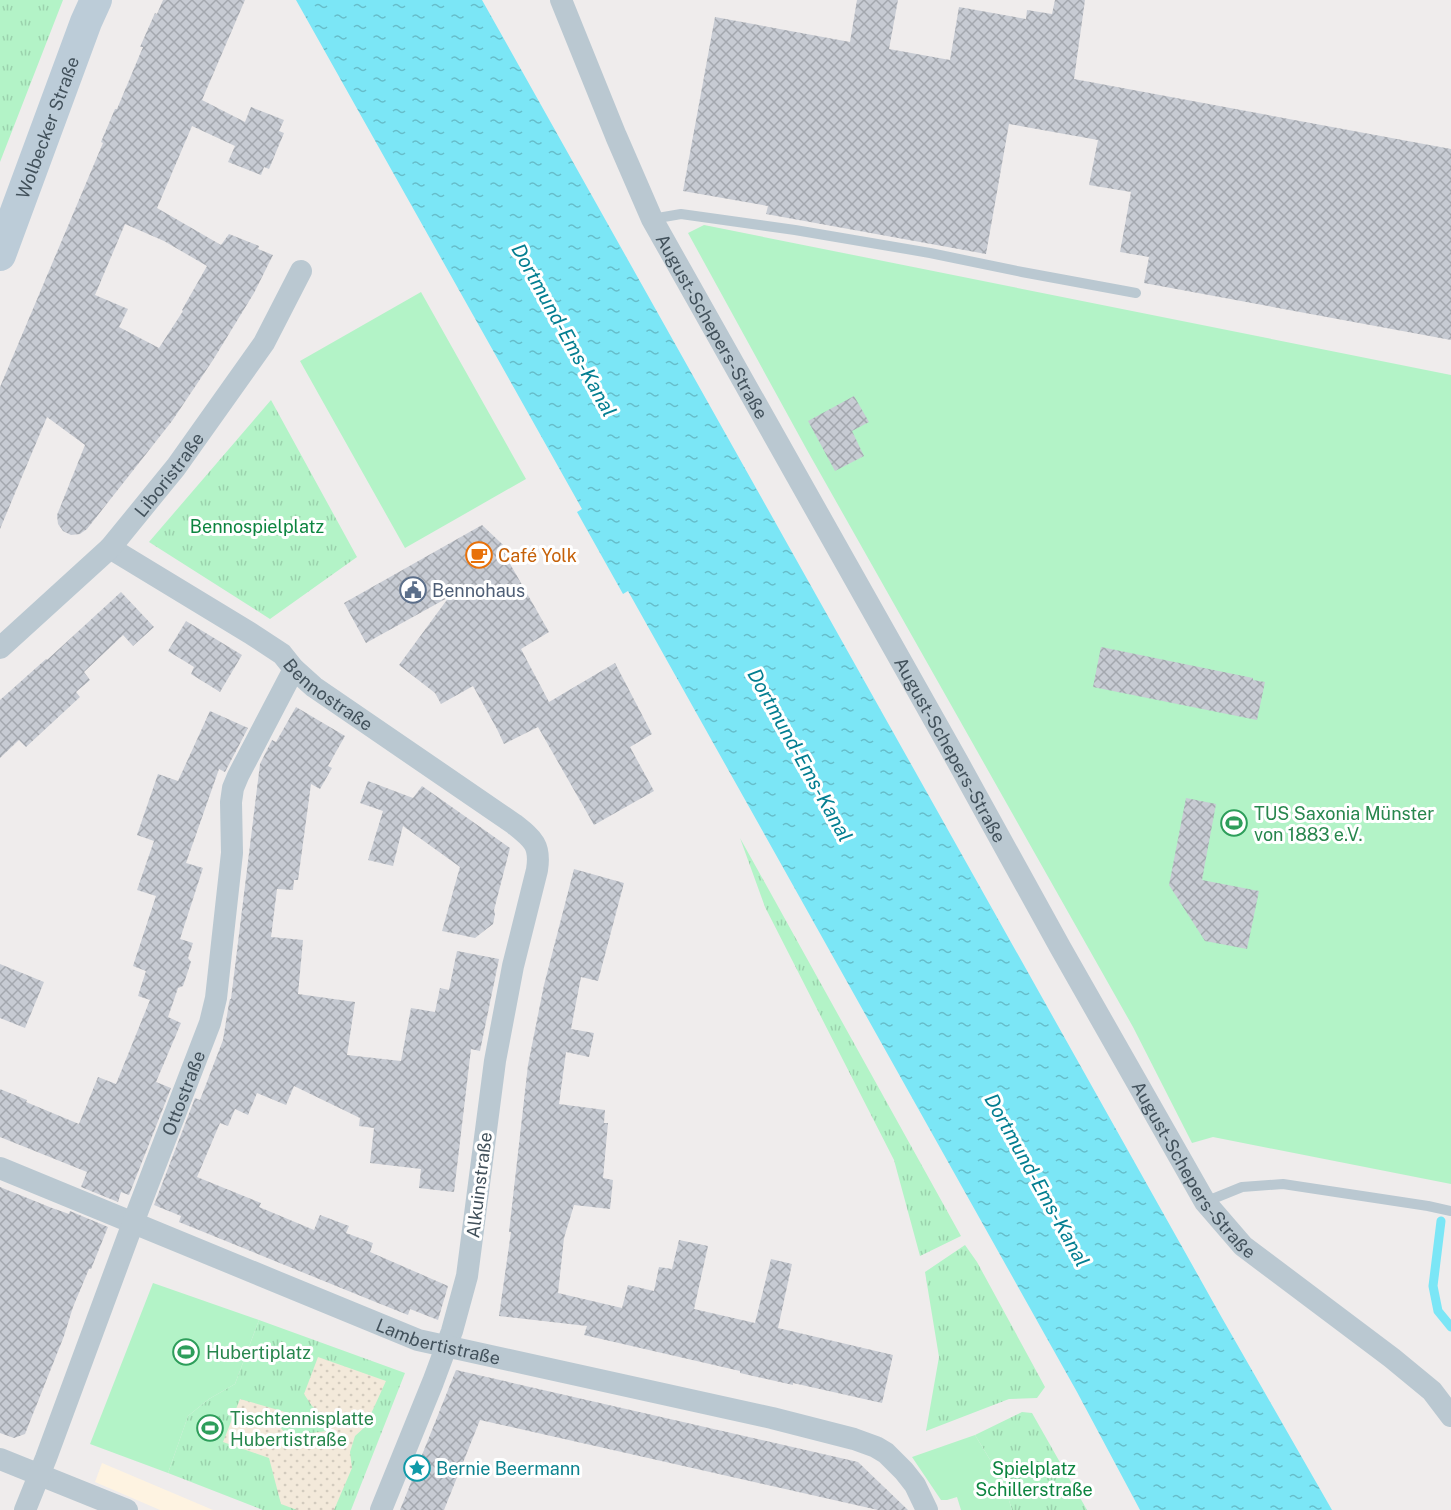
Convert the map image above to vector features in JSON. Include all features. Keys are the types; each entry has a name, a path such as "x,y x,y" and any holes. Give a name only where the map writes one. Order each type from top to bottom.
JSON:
{"main road":[{"name":"Wolbecker Straße","path":"0,255 96,0"}],"street":[{"name":"August-Schepers-Straße","path":"561,0 652,219 1205,1202 1243,1246 1392,1358 1432,1391 1451,1416"},
{"name":"Liboristraße","path":"0,648 110,549 176,467 264,343 301,271"},
{"name":"Bennostraße","path":"110,549 282,654 294,669 314,687 528,834 538,849"},
{"name":"Ottostraße","path":"25,1510 210,1023 232,853 233,788 294,669"},
{"name":"Alkuinstraße","path":"381,1510 454,1325 467,1276 495,1061 513,966 537,870 538,849"},
{"name":"Lambertistraße","path":"0,1168 418,1340 772,1418 876,1447 895,1461 915,1485 927,1510"},
{"path":"0,1459 127,1510"}],"lane":[{"path":"652,219 681,214 795,230 930,253 1136,293"},
{"path":"1205,1202 1242,1187 1283,1184 1451,1211"}],"shaded area":[{"path":"102,1463 213,1510 160,1510 95,1482"}],"green space":[{"path":"0,0 63,0 0,162"},
{"name":"TUS Saxonia Münster von 1883 e.V.","path":"704,225 1451,375 1451,1184 1213,1137 1192,1143 1133,1027 807,450 688,233"},
{"path":"421,292 526,479 405,548 300,361"},
{"name":"Bennospielplatz","path":"271,400 357,557 270,619 149,542"},
{"path":"740,838 961,1236 920,1256 894,1160 765,907"},
{"path":"965,1245 977,1262 1045,1387 1037,1398 1009,1399 926,1431 939,1357 925,1272"},
{"name":"Hubertiplatz","path":"153,1283 259,1320 235,1384 209,1399 188,1416 168,1473 90,1444"},
{"path":"259,1320 405,1373 351,1510 263,1510 168,1473 188,1416 209,1399 235,1384"},
{"name":"Spielplatz Schillerstraße","path":"1022,1412 1032,1413 1087,1510 1012,1510 1003,1481 975,1435"},
{"path":"975,1435 1003,1481 1012,1510 961,1510 957,1497 941,1500 912,1457"}],"sand":[{"path":"318,1357 386,1381 365,1427 355,1436 350,1452 352,1468 334,1510 297,1510 281,1504 269,1458 223,1442 240,1399 285,1412 279,1426 288,1436 327,1431 330,1422 312,1406 304,1394"}],"water":[{"name":"Dortmund-Ems-Kanal","path":"296,0 482,0 1332,1510 1140,1510 1077,1392 628,591 623,594 577,512 582,509"}],"building":[{"path":"163,0 245,0 202,100 245,122 251,107 284,120 279,131 284,133 269,169 264,167 261,175 228,162 235,146 192,126 157,208 221,245 229,234 259,246 258,249 273,255 254,293 172,421 87,529 80,534 71,535 63,531 58,524 57,515 85,445 47,417 0,529 0,387 103,143 101,142 143,47 140,47 155,13 157,14","holes":["125,224 164,241 207,266 183,311 159,348 119,327 128,309 95,295"]},
{"path":"857,0 898,0 889,49 950,60 959,7 1026,19 1027,10 1052,14 1055,0 1085,0 1074,79 1451,149 1451,340 1144,283 1149,257 1120,252 1131,192 1089,185 1098,140 1009,124 986,254 766,214 768,206 683,191 715,17 850,42"},
{"path":"854,396 869,422 852,431 864,456 835,471 808,421"},
{"path":"482,525 517,558 509,562 549,632 521,649 549,702 615,663 652,734 630,747 654,791 594,825 538,727 504,744 473,686 441,704 435,693 399,665 449,597 366,643 344,603"},
{"path":"121,592 154,627 133,646 123,635 84,672 90,680 76,692 80,697 26,747 19,740 0,758 0,700"},
{"path":"186,621 242,655 220,692 191,674 194,667 168,651"},
{"path":"1101,647 1265,682 1257,720 1093,687"},
{"path":"296,707 345,736 328,766 332,768 320,789 311,784 298,880 294,880 293,890 277,889 271,937 303,940 298,994 355,1002 347,1055 401,1061 411,1008 435,1012 440,988 449,990 457,951 499,959 480,1051 471,1049 454,1192 419,1188 421,1169 370,1163 374,1128 359,1126 360,1118 294,1086 286,1105 257,1093 248,1115 235,1109 228,1126 220,1123 197,1177 261,1203 259,1207 314,1230 320,1215 349,1226 346,1233 373,1243 370,1252 448,1286 438,1320 410,1309 408,1315 373,1301 179,1222 181,1216 154,1205 195,1098 200,1100 223,1040 231,999 260,764 272,740 276,742"},
{"path":"210,711 248,728 225,772 219,769 186,863 203,868 180,939 193,943 188,958 191,962 183,986 178,988 168,1017 181,1023 156,1082 171,1088 129,1195 121,1192 118,1202 81,1187 87,1172 0,1137 0,1089 79,1124 98,1077 116,1084 150,1000 138,996 146,971 133,966 156,896 137,890 154,841 137,835 158,774 178,781"},
{"path":"368,781 413,798 422,786 510,848 494,910 493,924 475,938 442,931 460,867 403,826 393,866 368,860 383,811 360,803"},
{"path":"1186,798 1216,804 1202,880 1259,891 1247,949 1205,941 1169,885"},
{"path":"574,869 624,883 598,981 581,977 571,1029 594,1033 589,1057 566,1052 559,1104 605,1110 604,1123 608,1123 603,1178 613,1180 610,1209 574,1205 564,1238 558,1293 622,1308 628,1285 654,1291 659,1267 672,1269 679,1240 708,1246 694,1309 755,1323 771,1259 792,1264 778,1328 893,1355 882,1403 740,1373 740,1371 584,1335 587,1326 499,1316 511,1232 509,1232 528,1065 544,985"},
{"path":"0,964 44,982 25,1028 0,1018"},
{"path":"0,1187 69,1214 70,1211 108,1227 73,1307 64,1336 25,1434 14,1438 0,1433"},
{"path":"456,1370 858,1462 908,1510 878,1510 480,1420 444,1510 400,1510"}],"waterway":[{"path":"1441,1221 1433,1286 1438,1311 1451,1327"}],"place":[{"name":"Café Yolk","path":"479,555"},
{"name":"Bennohaus","path":"413,590"},
{"name":"TUS Saxonia Münster von 1883 e.V.","path":"1234,823"},
{"name":"Hubertiplatz","path":"186,1352"},
{"name":"Tischtennisplatte Hubertistraße","path":"210,1428"},
{"name":"Bernie Beermann","path":"417,1468"}]}
